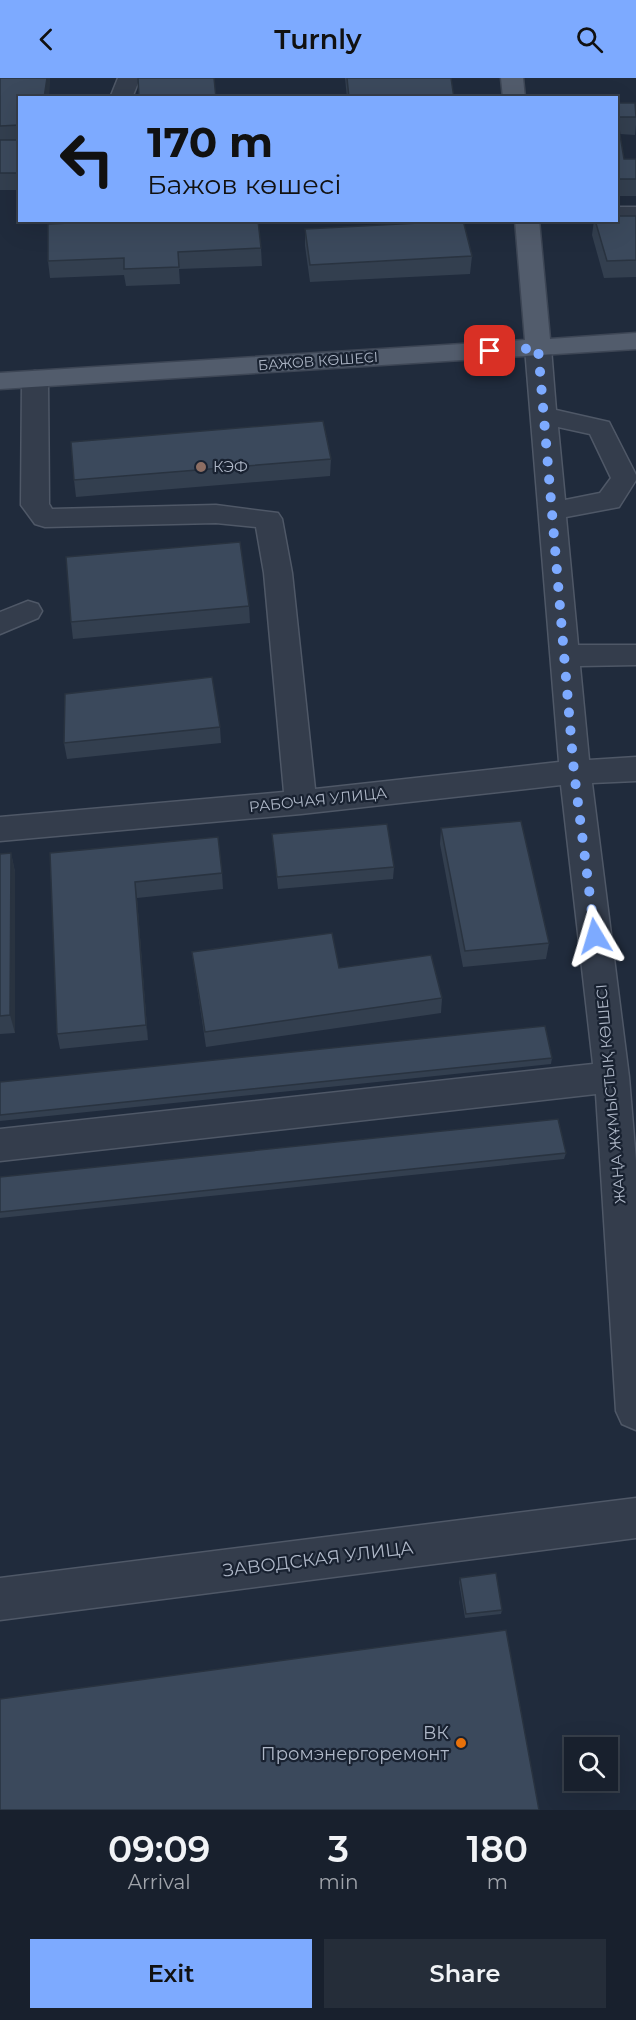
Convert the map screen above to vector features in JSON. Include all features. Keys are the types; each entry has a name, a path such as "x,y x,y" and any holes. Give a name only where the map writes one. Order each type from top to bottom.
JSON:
{"main road":[{"path":"512,78 514,96"},
{"path":"527,222 538,348"},
{"name":"БАЖОВ КӨШЕСІ","path":"0,381 636,341"}],"street":[{"path":"122,96 129,78"},
{"path":"618,214 636,214"},
{"name":"ЖАҢА ЖҰМЫСТЫҚ КӨШЕСІ","path":"538,348 574,772 612,1077 636,1410"},
{"path":"35,379 35,505 45,518 216,514 268,519 278,573 301,802"},
{"path":"544,415 600,428 624,478 609,501 551,511"},
{"path":"0,624 28,611"},
{"path":"564,656 636,656"},
{"name":"РАБОЧАЯ УЛИЦА","path":"0,829 301,802 574,772 636,769"},
{"path":"0,1145 612,1077"},
{"name":"ЗАВОДСКАЯ УЛИЦА","path":"0,1599 636,1518"}],"building":[{"path":"0,78 47,78 44,96 18,96 18,125 0,126"},
{"path":"138,78 214,78 216,96 139,96"},
{"path":"347,78 451,78 454,96 349,96"},
{"path":"618,103 635,103 636,117 618,117"},
{"path":"618,123 624,159 636,159 636,179 618,179"},
{"path":"0,140 18,140 18,173 0,173"},
{"path":"618,216 636,216 636,260 607,261 596,222 618,222"},
{"path":"258,222 261,248 178,252 179,267 124,269 124,258 48,261 48,224"},
{"path":"464,222 472,256 310,265 305,229"},
{"path":"323,421 331,459 74,480 71,442"},
{"path":"240,542 249,606 71,622 66,557"},
{"path":"212,677 220,727 64,743 65,694"},
{"path":"521,821 549,943 465,951 441,828"},
{"path":"387,824 394,867 277,877 272,834"},
{"path":"218,837 222,873 135,882 146,1025 57,1034 50,853"},
{"path":"11,853 10,1015 0,1016 0,854"},
{"path":"332,933 339,968 431,955 442,998 205,1032 192,952"},
{"path":"545,1026 552,1058 0,1115 0,1082"},
{"path":"558,1119 566,1153 0,1212 0,1177"},
{"path":"496,1573 502,1610 466,1614 460,1578"},
{"path":"506,1630 539,1810 0,1810 0,1699"}],"place":[{"name":"КЭФ","path":"201,467"},
{"name":"ВК Промэнергоремонт","path":"461,1743"}],"route":[{"path":"490,351 538,348 574,772 595,936"}]}
